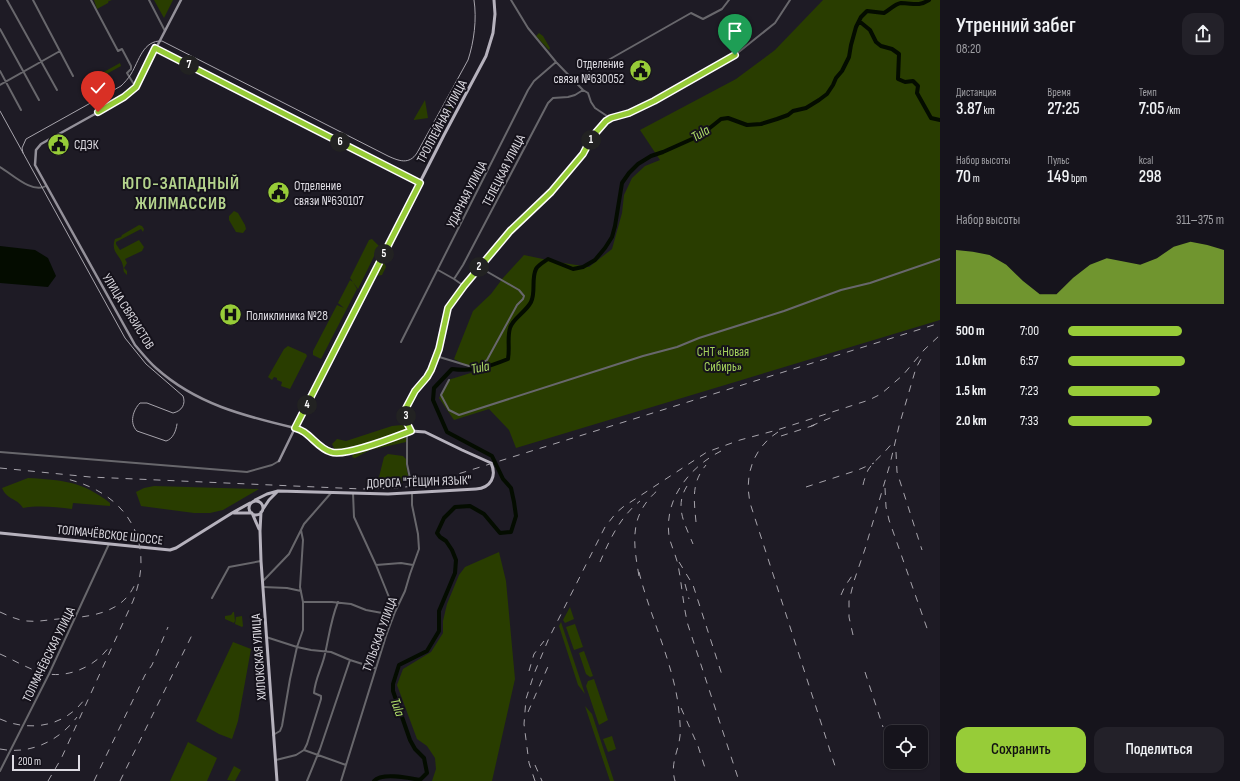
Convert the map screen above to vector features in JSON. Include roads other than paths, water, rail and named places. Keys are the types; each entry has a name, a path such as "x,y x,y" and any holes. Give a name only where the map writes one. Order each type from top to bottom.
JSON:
{"main road":[{"path":"136,87 180,0"},
{"name":"ТРОЛЛЕЙНАЯ УЛИЦА","path":"279,461 486,56 493,33 495,14 494,0"},
{"path":"155,48 420,183"},
{"name":"УЛИЦА СВЯЗИСТОВ","path":"136,87 120,100 41,144 36,150 35,165 37,171 127,332 135,345 152,364 172,381 204,401 245,416 295,428"},
{"path":"295,428 303,432 322,448 330,452 338,453 356,449 411,431"},
{"name":"ДОРОГА \"ТЁЩИН ЯЗЫК\"","path":"278,491 331,493 412,493 484,488 490,483 493,473 491,463 487,460 462,450 428,433 411,431"},
{"path":"260,531 251,513 249,507 250,503 267,494 278,491"},
{"path":"232,513 259,514 278,491"},
{"path":"255,500 262,503 262,511"},
{"name":"ТОЛМАЧЁВСКОЕ ШОССЕ","path":"0,533 170,550 176,548 250,503"},
{"name":"ХИЛОКСКАЯ УЛИЦА","path":"262,511 260,531 262,581 277,781"}],"street":[{"path":"7,0 57,90"},
{"path":"33,0 73,76"},
{"path":"91,0 118,51 122,49 131,66 131,69 127,73 136,87"},
{"path":"149,0 165,30"},
{"path":"511,0 528,28 556,62 583,90 588,93 595,108 611,118"},
{"path":"588,71 691,13 703,19 722,9 728,0"},
{"path":"411,431 407,423 406,408 415,391 427,377 436,356 448,308 479,267 510,231 551,192 583,154 598,129 611,118 629,113 654,101 735,55 774,23 790,0"},
{"path":"0,29 39,100"},
{"path":"0,85 60,51"},
{"name":"УДАРНАЯ УЛИЦА","path":"401,342 528,90 534,81 556,62"},
{"path":"0,71 21,110"},
{"name":"ТЕЛЕЦКАЯ УЛИЦА","path":"454,279 463,265 548,103 553,98 568,97 583,90"},
{"path":"0,167 34,188 42,188 46,186"},
{"path":"449,380 442,395 449,410 459,415 643,356 677,347 699,338 784,311 841,290 870,283 940,259"},
{"path":"436,356 469,366 478,366 487,360 517,305 524,296 519,290 479,267"},
{"path":"438,270 464,286"},
{"path":"406,433 407,464 411,483"},
{"path":"0,452 247,472 272,465 279,461"},
{"path":"262,581 289,554 304,524 331,493"},
{"path":"353,493 354,517 395,612"},
{"name":"ТУЛЬСКАЯ УЛИЦА","path":"341,781 393,615 405,591 417,556 420,542 413,514 412,493"},
{"path":"273,735 280,731 282,726 297,647 303,630 303,602 300,581 303,540 301,530"},
{"name":"ТОЛМАЧЁВСКАЯ УЛИЦА","path":"0,771 49,674 109,544"},
{"path":"212,598 228,568 261,562"},
{"path":"376,565 401,563 413,565"},
{"path":"263,587 282,587 301,591"},
{"path":"303,602 338,602 351,604 380,614 393,615"},
{"path":"276,760 296,755 304,750 307,744 321,699 320,695 314,693 315,683 326,651 331,624 338,602"},
{"path":"266,637 297,647 326,651 344,656 350,660 376,668"},
{"path":"308,781 350,660"},
{"path":"304,750 346,765"}],"waterway":[{"name":"Tula","path":"374,781 378,778 389,776 420,780 427,773 424,758 415,749 410,740 393,691 393,684 399,665 427,651 439,631 439,611 455,573 456,560 446,541 437,533 444,518 455,507 470,506 484,514 500,533 511,532 516,516 511,488 503,479 492,456 447,432 433,400 434,388 452,369 467,370 481,368 508,359 510,328 513,322 531,302 534,277 537,268 548,259 573,269 583,267 595,260 612,237 622,183 638,164 651,156 701,135 721,119 728,118 747,125 761,124 788,115 793,111 806,108 827,94 836,78 842,71 849,57 856,27 861,17 867,11 884,13 901,3 918,4 929,0"},
{"path":"859,21 870,30 876,42 881,46 892,49 899,54 898,79 905,82 913,81 918,86 917,93 931,118 940,120"}],"tram line":[{"path":"23,153 22,148 26,139 121,86 130,76 142,52 150,44 162,41 388,156 407,161 414,157 417,153 468,60 474,30 474,0"},
{"path":"0,111 125,338 146,364 183,396 184,404 179,411 173,413 147,403 140,403 135,409 133,417 133,424 135,428 137,431 166,441 174,434 177,424"}],"railway":[{"path":"0,468 90,477 362,489 415,486 458,474 940,323"},
{"path":"535,781 529,763 524,724 526,699 534,674 549,638 605,527 616,513 707,452 740,440 777,430 869,400 881,394 903,375 924,350 940,335"},
{"path":"853,635 849,617 849,601 890,464 899,426 916,368 921,359"},
{"path":"811,426 835,416"},
{"path":"781,436 815,425"},
{"path":"778,432 762,446 756,455 749,474 749,495 751,506 835,766"},
{"path":"863,485 868,470 894,440"},
{"path":"721,451 699,466 682,485 675,497 671,509 669,536 678,565 688,625 739,781"},
{"path":"896,452 897,472 922,550"},
{"path":"806,487 858,470 874,463"},
{"path":"696,522 694,499 696,485 698,478 706,465"},
{"path":"48,781 61,759 133,601 139,579 141,559 138,540 132,524 121,509 106,496 88,486 67,479"},
{"path":"687,486 681,501 681,508 684,522 693,544"},
{"path":"885,488 886,507 889,520 929,634"},
{"path":"639,576 635,552 635,530 642,509 658,490"},
{"path":"600,562 621,521 640,501"},
{"path":"679,562 693,585 722,675"},
{"path":"639,572 675,686 678,703 680,732 673,769 675,781"},
{"path":"841,595 854,573"},
{"path":"0,612 16,619 31,621 92,615 113,608 122,602 135,584"},
{"path":"685,584 689,599"},
{"path":"94,781 145,675 152,665 168,627"},
{"path":"120,781 192,635"},
{"path":"529,671 534,654 544,641"},
{"path":"0,654 26,667 43,673 61,674 71,673 88,666 109,647"},
{"path":"528,712 550,662"},
{"path":"865,672 883,727"},
{"path":"0,719 23,725 34,726 45,724 67,716 84,700"},
{"path":"681,708 698,746 706,771"},
{"path":"0,749 22,750 43,744 62,733 77,717"},
{"path":"535,765 542,781"}],"place":[{"name":"Отделение связи №630052","path":"640,70"},
{"name":"СДЭК","path":"58,144"},
{"name":"Отделение связи №630107","path":"279,192"},
{"name":"Поликлиника №28","path":"230,315"}],"district":[{"name":"ЮГО-ЗАПАДНЫЙ ЖИЛМАССИВ","path":"181,193"}],"park label":[{"name":"СНТ «Новая Сибирь»","path":"723,358"}]}
